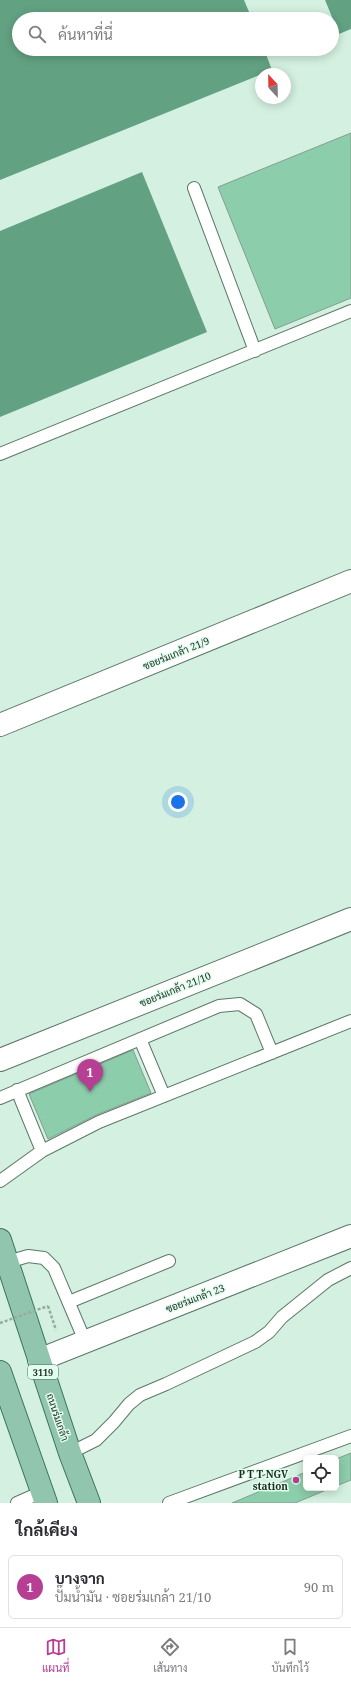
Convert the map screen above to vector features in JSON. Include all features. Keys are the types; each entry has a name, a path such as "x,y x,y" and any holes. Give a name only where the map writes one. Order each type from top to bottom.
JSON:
{"main road":[{"name":"ถนนร่มเกล้า","path":"0,1240 70,1453 89,1503"},
{"path":"0,1372 44,1498"}],"street":[{"name":"ซอยร่มเกล้า 21/9","path":"0,725 351,581"},
{"name":"ซอยร่มเกล้า 21/10","path":"0,1060 351,920"},
{"name":"ซอยร่มเกล้า 23","path":"39,1360 351,1236"}],"lane":[{"path":"194,188 255,351"},
{"path":"0,454 351,312"},
{"path":"0,1098 219,1006 240,1004 256,1014 272,1052"},
{"path":"0,1182 42,1151 99,1122 351,1021"},
{"path":"140,1039 164,1096"},
{"path":"17,1090 42,1151"},
{"path":"8,1262 28,1256 44,1258 54,1268 86,1341"},
{"path":"68,1302 169,1261"},
{"path":"70,1453 96,1440 129,1404 140,1395 255,1342 269,1332 282,1317 321,1285 351,1268"},
{"path":"169,1503 351,1436"},
{"path":"16,1503 44,1498"}],"path":[{"path":"0,1323 48,1306"}],"shaded area":[{"path":"0,0 244,0 249,12 12,12 12,56 267,56 271,68 255,68 255,77 0,180"},
{"path":"325,0 351,0 351,29 339,34 339,12 330,12"},
{"path":"142,172 207,332 0,417 0,231"}],"building":[{"path":"351,133 351,298 275,329 218,187"},
{"path":"133,1050 151,1093 96,1115 48,1139 29,1094"},
{"path":"351,1453 351,1480 339,1485 339,1458"},
{"name":"P T T NGV station","path":"303,1473 303,1491 324,1491 295,1503 232,1503"}],"place":[{"name":"บางจาก","path":"90,1092"},
{"name":"P T T NGV station","path":"296,1480"}]}
